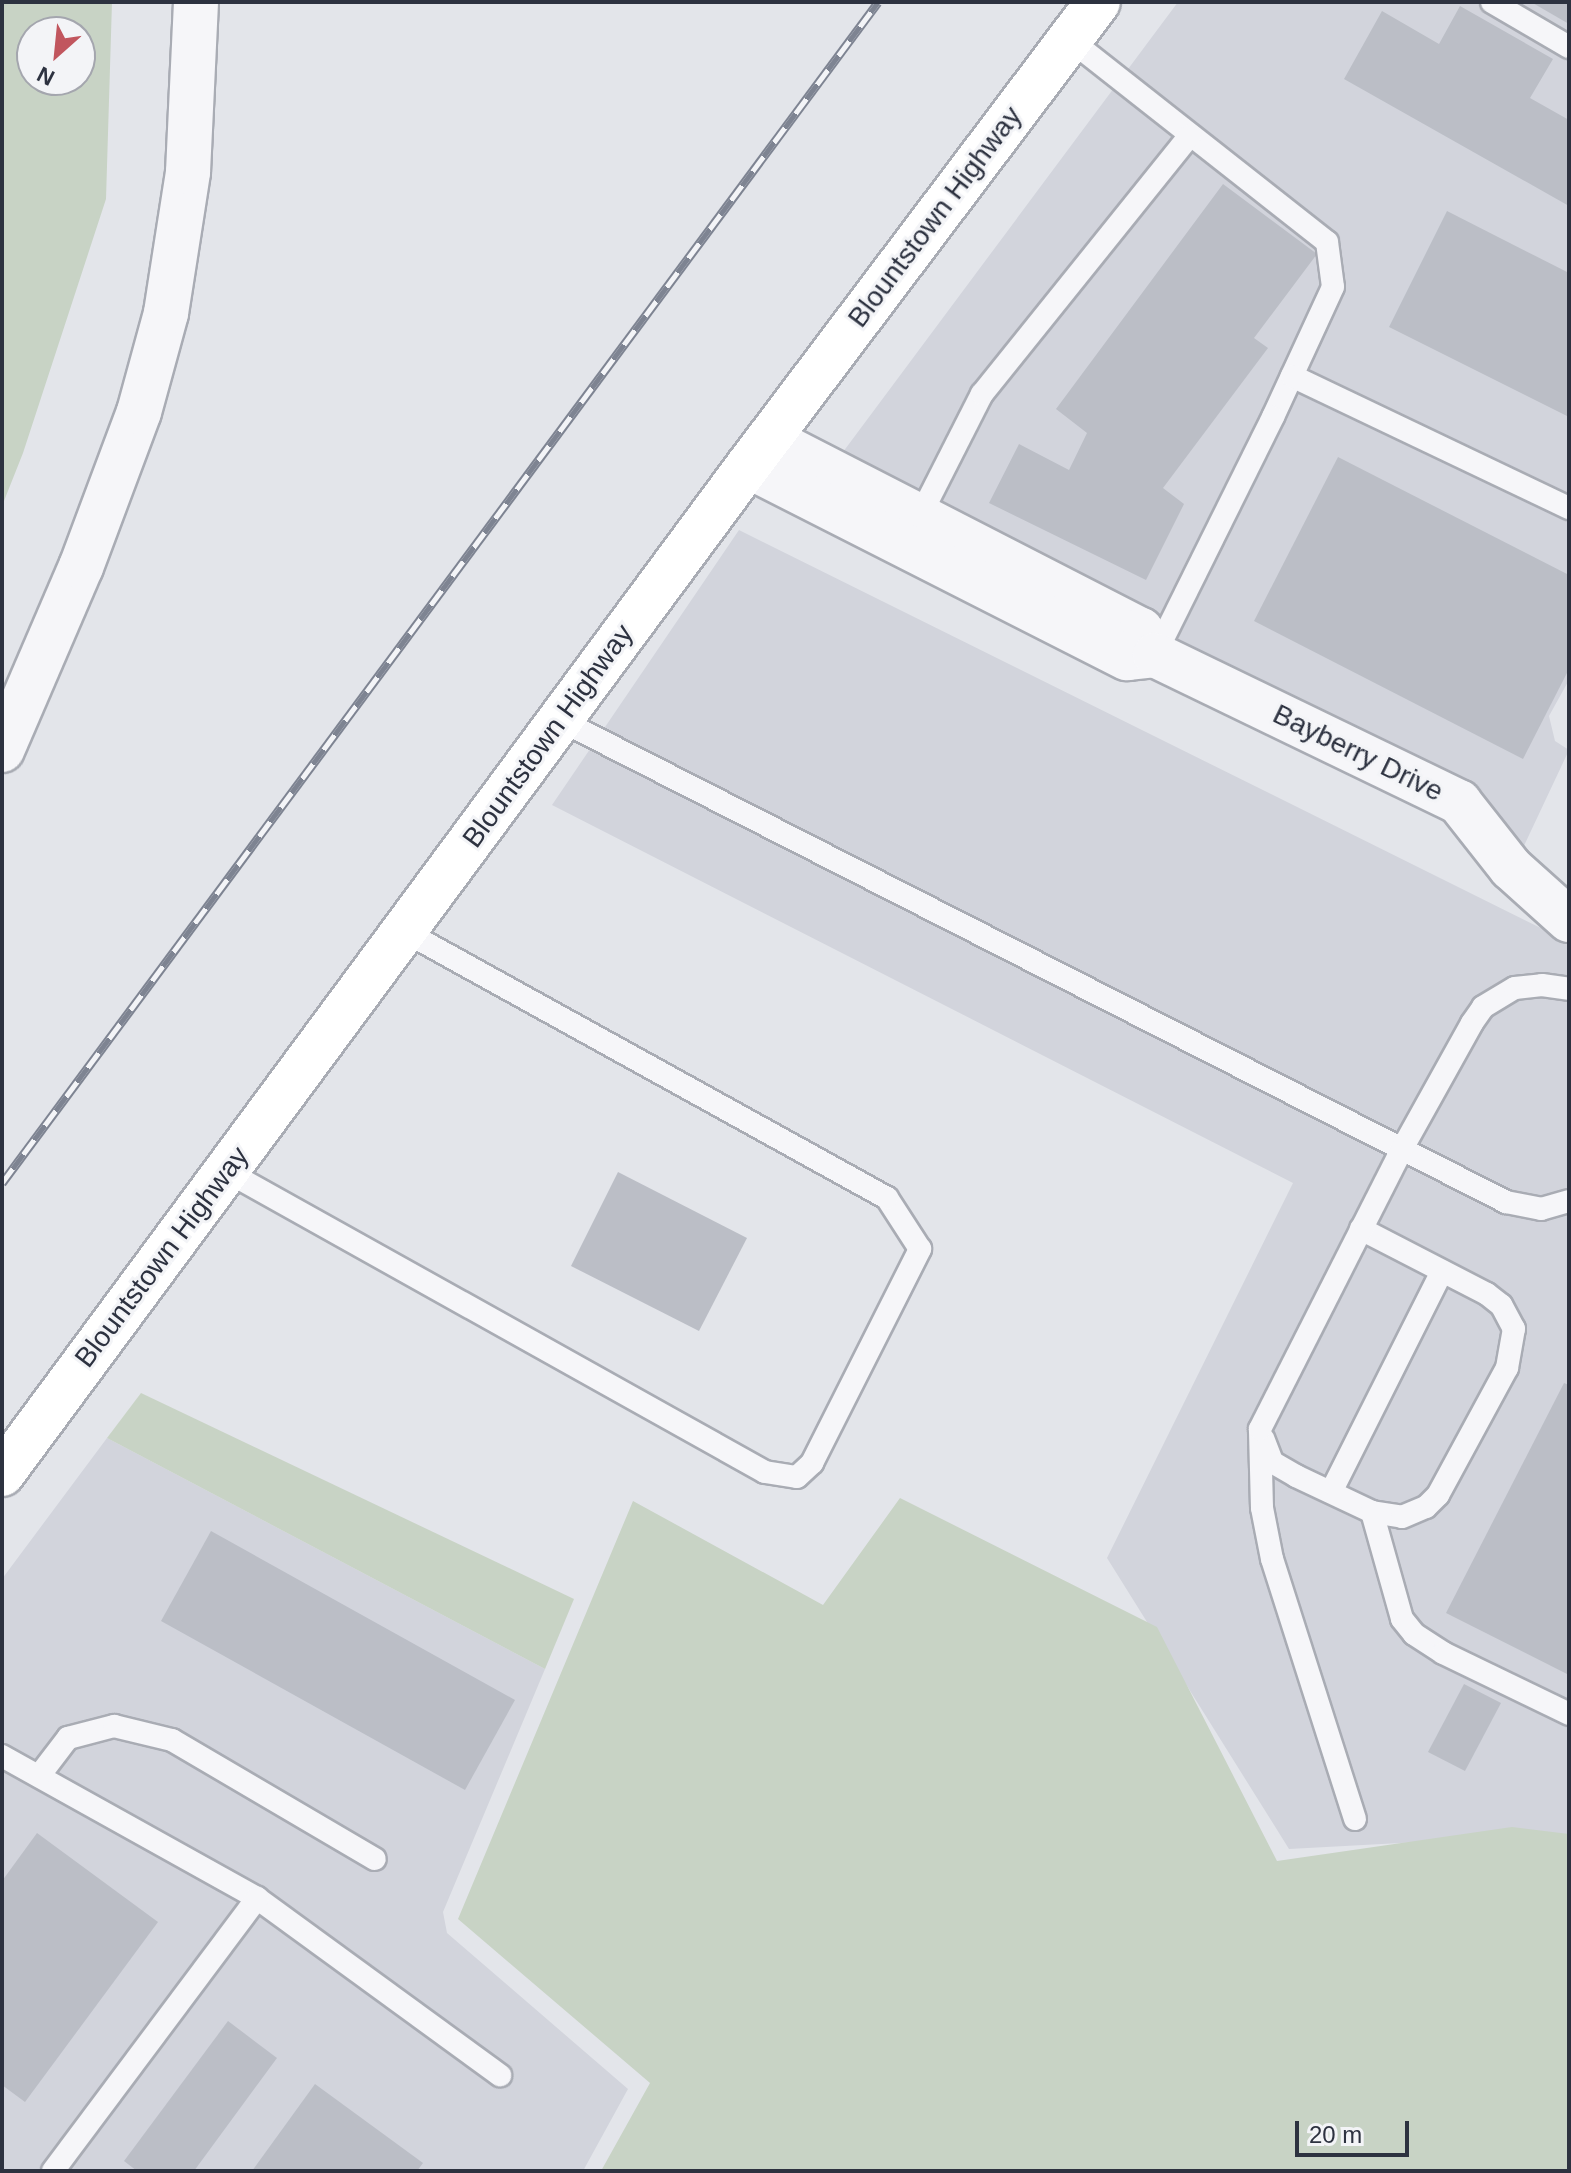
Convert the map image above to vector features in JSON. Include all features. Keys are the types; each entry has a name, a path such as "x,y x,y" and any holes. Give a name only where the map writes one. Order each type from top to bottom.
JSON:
{"main road":[{"name":"Blountstown Highway","path":"2,1474 758,452 1098,2"}],"street":[{"path":"2,750 81,567 134,426 166,313 188,172 196,2"},
{"name":"Bayberry Drive","path":"758,452 920,516 1141,630 1155,655"},
{"name":"Bayberry Drive","path":"758,452 1127,658 1155,655 1459,802 1511,868 1569,920"}],"lane":[{"path":"1492,2 1569,47"},
{"path":"1069,39 1327,242 1333,287 1155,655"},
{"path":"920,516 982,394 1190,135"},
{"path":"1292,376 1569,508"},
{"path":"560,720 1521,1208 1541,1209 1569,1201"},
{"path":"226,1171 765,1472 797,1477 812,1463 920,1249 887,1198 404,931"},
{"path":"1355,1819 1272,1559 1262,1508 1260,1429 1402,1149 1483,1007 1515,988 1542,985 1569,989"},
{"path":"1260,1429 1272,1462 1372,1512 1402,1517 1426,1507 1438,1495 1511,1355 1514,1329 1501,1305 1361,1229"},
{"path":"1331,1492 1442,1271"},
{"path":"1372,1512 1402,1619 1414,1634 1443,1653 1569,1714"},
{"path":"39,1776 68,1738 114,1726 172,1740 375,1859"},
{"path":"6,1765 39,1776 257,1898 500,2075"},
{"path":"53,2171 257,1898"}],"shaded area":[{"path":"1178,2 1569,2 1569,680 1549,716 1555,741 1569,750 1523,848 1469,782 1175,640 843,452"},
{"path":"739,530 1569,942 1569,1834 1289,1849 1107,1558 1293,1183 552,805"},
{"path":"107,1438 545,1669 443,1912 447,1933 628,2089 583,2171 2,2171 2,1579"}],"green space":[{"path":"2,2 112,2 106,199 23,453 2,506"},
{"path":"141,1393 574,1599 545,1669 107,1438"},
{"path":"900,1498 1157,1627 1277,1861 1512,1827 1569,1834 1569,2171 601,2171 650,2083 458,1919 633,1501 823,1605"}],"building":[{"path":"1531,2 1569,2 1569,24"},
{"path":"1460,6 1553,59 1530,98 1569,120 1569,206 1344,79 1382,11 1439,44"},
{"path":"1223,184 1317,254 1254,338 1268,348 1163,488 1184,504 1146,580 989,503 1019,444 1069,470 1087,433 1056,409"},
{"path":"1447,211 1569,273 1569,417 1389,327"},
{"path":"1338,457 1569,575 1569,669 1523,759 1254,621"},
{"path":"618,1172 747,1238 699,1331 571,1266"},
{"path":"1564,1383 1569,1385 1569,1675 1446,1613"},
{"path":"211,1531 515,1700 465,1790 161,1621"},
{"path":"1464,1684 1501,1703 1465,1771 1428,1752"},
{"path":"37,1833 158,1922 25,2102 2,2085 2,1881"},
{"path":"228,2021 277,2058 194,2171 137,2171 124,2161"},
{"path":"315,2084 423,2163 417,2171 252,2171"}],"railway":[{"path":"2,1183 878,2"}]}
